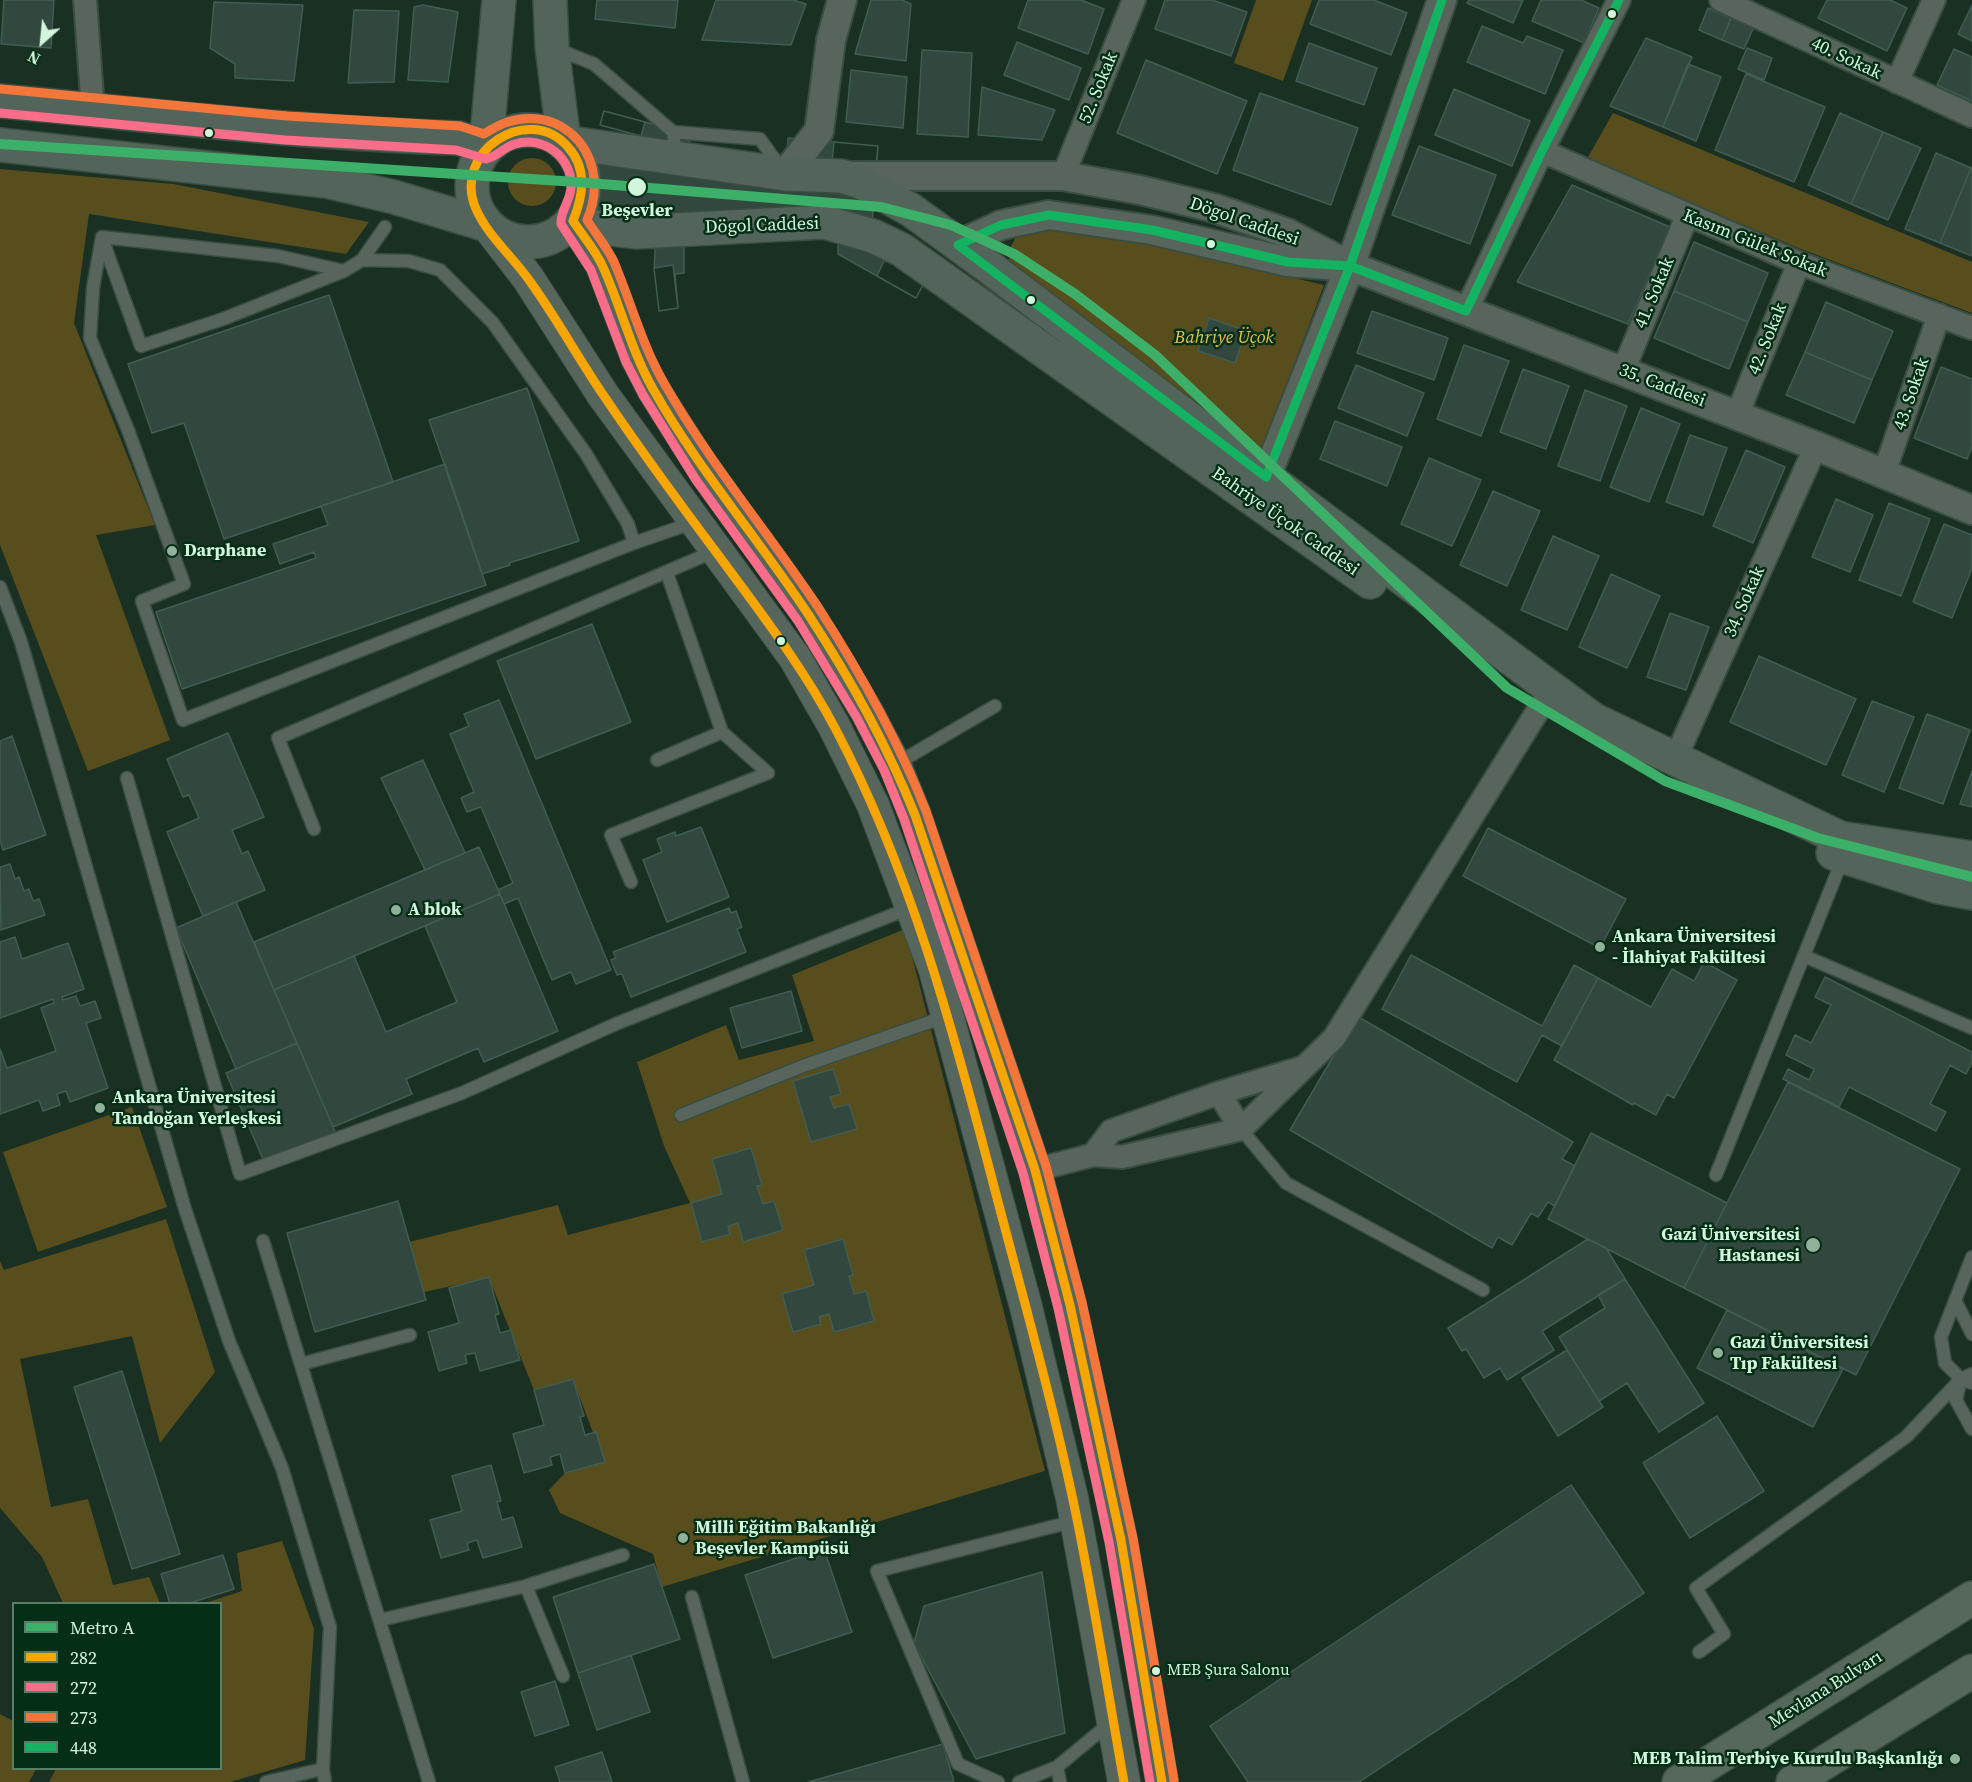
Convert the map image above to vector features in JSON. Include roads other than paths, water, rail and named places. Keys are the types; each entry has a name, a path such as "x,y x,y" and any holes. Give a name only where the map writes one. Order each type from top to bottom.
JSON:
{"highway":[{"name":"Mevlana Bulvarı","path":"1679,1782 1972,1598"},
{"path":"1794,1782 1971,1673"}],"main road":[{"path":"486,147 499,0"},
{"path":"550,0 552,47 564,142"},
{"path":"0,101 262,128 458,138 486,147"},
{"path":"0,145 326,182 394,197 486,225 517,242 532,243 547,240 561,232 573,220 581,207 585,188 583,171 576,155 564,142 548,133 530,129 511,131 480,153 472,171 471,190 476,209 486,225 528,278 603,395 795,658 834,726 873,805 914,907 949,1015 1026,1307 1076,1521 1124,1782"},
{"name":"Dögol Caddesi","path":"564,142 631,154 674,145 785,174 841,176 861,182 911,210 958,245"},
{"path":"573,220 602,265 637,358 672,424 808,614 867,712 895,765 939,878 1035,1170 1070,1305 1121,1540 1162,1782"},
{"name":"Dögol Caddesi","path":"573,220 636,232 824,222 845,227 892,245 937,275"},
{"path":"937,275 958,245"},
{"name":"Bahriye Üçok Caddesi","path":"958,245 1594,720 1840,838 1972,858"},
{"name":"Bahriye Üçok Caddesi","path":"937,275 1581,730 1818,849 1940,887 1972,893"}],"street":[{"path":"85,0 93,110"},
{"path":"785,174 819,131 831,40 842,0"},
{"name":"52. Sokak","path":"1063,176 1134,0"},
{"path":"1266,477 1350,266 1442,0"},
{"path":"1466,311 1542,151 1619,0"},
{"name":"40. Sokak","path":"1721,0 1972,116"},
{"path":"1897,82 1934,0"},
{"name":"Kasım Gülek Sokak","path":"1542,151 1799,263 1972,328"},
{"name":"Dögol Caddesi","path":"841,176 1063,176 1140,190 1214,208 1287,233 1350,266"},
{"name":"Dögol Caddesi","path":"958,245 1001,225 1049,214 1152,230 1288,262 1350,266"},
{"name":"41. Sokak","path":"1623,371 1687,216"},
{"name":"42. Sokak","path":"1737,415 1799,263"},
{"name":"35. Caddesi","path":"1350,266 1737,415 1972,510"},
{"name":"43. Sokak","path":"1884,473 1939,315"},
{"name":"34. Sokak","path":"1675,759 1816,446"},
{"path":"1035,1170 1093,1155 1122,1157 1241,1129 1334,1038 1542,704"},
{"path":"1093,1155 1111,1131 1305,1066"},
{"path":"1219,1093 1241,1129"}],"lane":[{"path":"552,47 594,64 674,145"},
{"path":"102,237 141,346 344,272 362,260 386,227"},
{"path":"102,237 93,288 90,339 128,430 184,584 142,601 183,720 634,543 695,522"},
{"path":"102,237 278,256 344,272"},
{"path":"362,260 409,261 440,270 493,323 586,453 628,524 634,543"},
{"path":"314,829 278,738 715,551"},
{"path":"631,882 610,835 768,773 722,732 667,573"},
{"path":"0,587 21,642 185,1209 229,1341 282,1468 330,1627 324,1776 266,1782"},
{"path":"895,765 995,706"},
{"path":"657,760 722,732"},
{"path":"126,778 240,1174 462,1093 618,1023 914,907"},
{"path":"1716,1175 1844,857"},
{"path":"1804,956 1972,1028"},
{"path":"681,1115 803,1066 949,1015"},
{"path":"1241,1129 1286,1183 1483,1290"},
{"path":"263,1241 429,1782"},
{"path":"1968,1379 1946,1363 1941,1337 1972,1257"},
{"path":"1956,1302 1972,1334"},
{"path":"301,1364 410,1335"},
{"path":"1968,1379 1956,1400 1972,1429"},
{"path":"1699,1652 1724,1634 1696,1588 1906,1437 1968,1379"},
{"path":"998,1782 958,1764 877,1571 1076,1521"},
{"path":"380,1620 526,1586 623,1555"},
{"path":"526,1586 563,1676"},
{"path":"692,1597 743,1782"},
{"path":"1019,1782 1057,1767 1102,1731 1112,1720"},
{"path":"1057,1767 1060,1782"}],"metro line":[{"name":"A","path":"0,144 577,182 881,207 951,225 1014,254 1075,294 1155,355 1507,688 1665,781 1818,838 1972,877"}],"place":[{"name":"Beşevler","path":"637,187"},
{"name":"Darphane","path":"172,551"},
{"name":"A blok","path":"396,910"},
{"name":"Ankara Üniversitesi - İlahiyat Fakültesi","path":"1600,947"},
{"name":"Ankara Üniversitesi Tandoğan Yerleşkesi","path":"100,1108"},
{"name":"Gazi Üniversitesi Hastanesi","path":"1813,1245"},
{"name":"Gazi Üniversitesi Tıp Fakültesi","path":"1718,1353"},
{"name":"Milli Eğitim Bakanlığı Beşevler Kampüsü","path":"683,1538"},
{"name":"MEB Şura Salonu","path":"1156,1671"},
{"name":"MEB Talim Terbiye Kurulu Başkanlığı","path":"1955,1759"}],"park label":[{"name":"Bahriye Üçok","path":"1224,338"}]}
